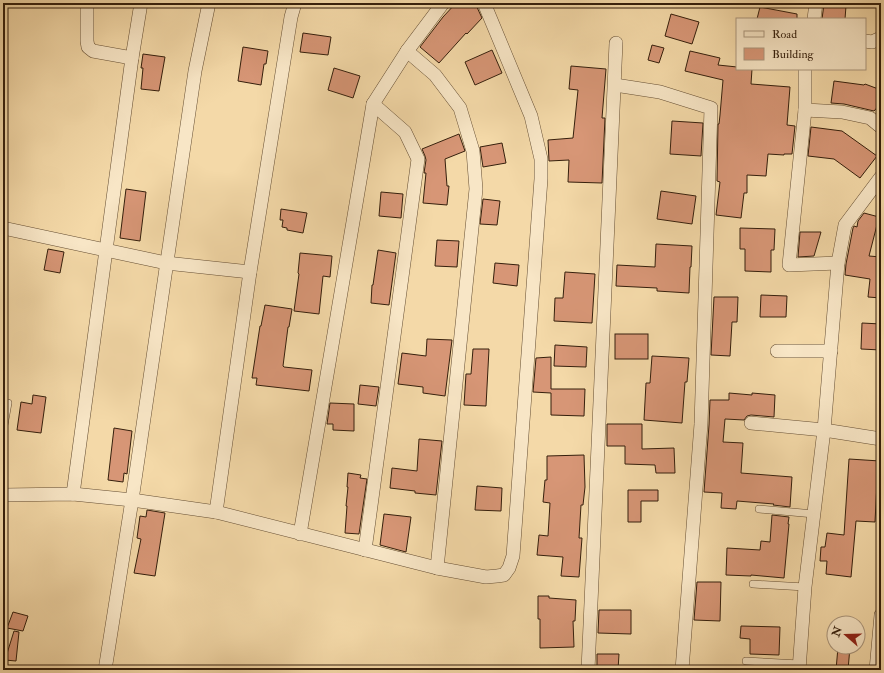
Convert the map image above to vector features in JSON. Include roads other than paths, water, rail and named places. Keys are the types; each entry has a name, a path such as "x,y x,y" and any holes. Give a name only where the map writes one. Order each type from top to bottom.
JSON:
{"street":[{"path":"87,3 88,47 93,51 132,58"},
{"path":"73,494 132,58 141,3"},
{"path":"105,670 132,500 195,71 209,3"},
{"path":"216,512 250,272 290,25 295,3"},
{"path":"300,534 373,104 407,51 443,3"},
{"path":"3,495 73,494 132,500 216,512 437,568 486,577 504,575 509,568 513,556 540,194 541,159 531,116 484,3"},
{"path":"814,18 816,3"},
{"path":"866,41 872,42 881,38"},
{"path":"588,670 616,43"},
{"path":"407,51 435,75 460,108 473,151 476,190 437,568"},
{"path":"805,70 805,110 789,265 838,263"},
{"path":"614,85 660,92 712,108 701,424 682,670"},
{"path":"365,550 418,159 405,132 373,104"},
{"path":"805,110 842,112 870,118 881,127"},
{"path":"800,667 805,587 824,430 838,263 845,225 881,177"},
{"path":"3,228 166,263 250,272"},
{"path":"777,351 831,351"},
{"path":"751,424 824,430 881,439"},
{"path":"876,670 881,615"}],"lane":[{"path":"3,431 8,403"},
{"path":"759,509 814,514"},
{"path":"753,584 805,587"},
{"path":"746,661 800,667"}]}
